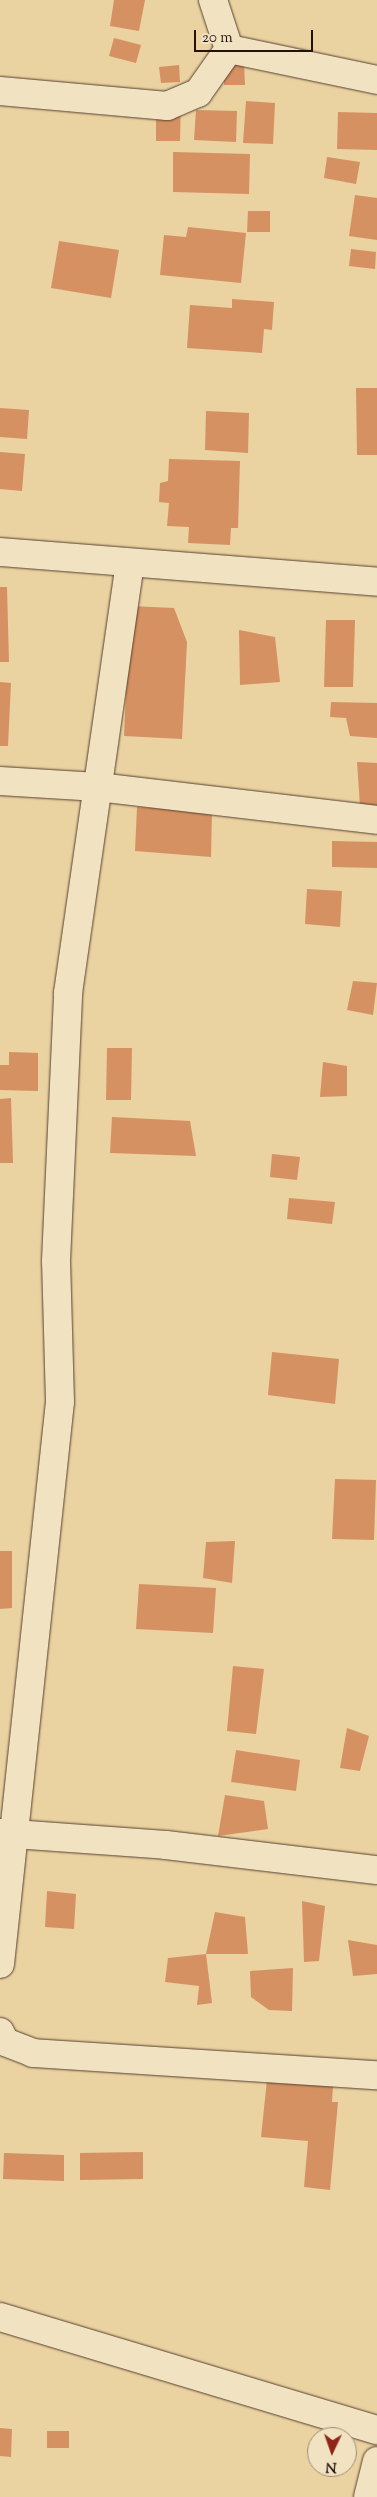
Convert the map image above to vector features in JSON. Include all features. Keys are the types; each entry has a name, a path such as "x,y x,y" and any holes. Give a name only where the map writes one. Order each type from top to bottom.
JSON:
{"street":[{"path":"213,0 229,49"},
{"path":"229,49 377,80"},
{"path":"0,91 167,106 198,93 229,49"},
{"path":"0,552 130,564 377,582"},
{"path":"0,1964 8,1833 60,1402 56,1261 68,993 130,564"},
{"path":"0,781 98,787 377,820"},
{"path":"8,1833 166,1845 377,1870"},
{"path":"0,2032 5,2042 33,2053 377,2075"},
{"path":"0,2317 377,2430"},
{"path":"368,2497 377,2461"}],"building":[{"path":"114,0 145,0 139,31 110,26"},
{"path":"114,38 141,45 136,63 109,56"},
{"path":"224,62 244,62 245,85 224,85"},
{"path":"179,65 180,82 161,83 159,67"},
{"path":"156,95 181,95 180,141 156,141"},
{"path":"246,101 275,103 273,144 243,143"},
{"path":"196,110 237,111 236,142 194,140"},
{"path":"338,112 377,113 377,150 337,149"},
{"path":"173,152 250,154 249,194 173,192"},
{"path":"327,157 360,162 356,184 324,178"},
{"path":"355,195 377,198 377,240 349,236"},
{"path":"248,211 270,211 270,232 247,232"},
{"path":"188,227 246,233 241,283 160,275 164,235 186,237"},
{"path":"59,241 119,250 111,298 51,288"},
{"path":"351,249 376,252 375,269 349,266"},
{"path":"232,299 274,302 272,330 264,329 262,353 187,348 190,305 232,308"},
{"path":"356,388 377,388 377,455 357,455"},
{"path":"0,408 29,410 27,439 0,437"},
{"path":"206,411 249,413 248,453 205,450"},
{"path":"0,452 25,454 22,491 0,489"},
{"path":"169,459 240,461 238,528 231,528 230,545 188,543 189,527 167,526 169,503 159,502 160,483 168,481"},
{"path":"0,587 7,587 9,662 0,662"},
{"path":"130,606 174,608 187,642 182,739 124,736"},
{"path":"326,620 355,620 353,687 324,687"},
{"path":"239,630 275,637 280,682 240,685"},
{"path":"0,682 11,683 8,746 0,746"},
{"path":"331,702 377,703 377,738 350,736 346,718 330,717"},
{"path":"357,762 377,763 377,806 360,806"},
{"path":"137,807 212,812 211,857 135,851"},
{"path":"332,841 377,842 377,868 332,867"},
{"path":"307,889 342,891 340,927 305,924"},
{"path":"353,981 377,983 373,1015 347,1010"},
{"path":"107,1048 132,1048 131,1100 106,1100"},
{"path":"9,1052 38,1053 38,1091 0,1090 0,1065 9,1065"},
{"path":"323,1062 347,1066 347,1096 320,1097"},
{"path":"11,1098 13,1163 0,1163 0,1099"},
{"path":"112,1117 190,1121 196,1156 110,1153"},
{"path":"272,1154 300,1157 297,1180 270,1177"},
{"path":"289,1198 335,1202 332,1224 287,1219"},
{"path":"272,1352 339,1359 335,1404 268,1395"},
{"path":"335,1479 376,1480 374,1540 332,1539"},
{"path":"235,1541 232,1583 203,1578 206,1542"},
{"path":"0,1551 12,1551 12,1608 0,1609"},
{"path":"139,1584 216,1588 213,1633 136,1629"},
{"path":"233,1666 264,1669 256,1734 227,1731"},
{"path":"347,1728 369,1736 360,1771 340,1768"},
{"path":"236,1750 300,1760 296,1791 231,1782"},
{"path":"225,1795 264,1801 268,1829 218,1836"},
{"path":"47,1891 76,1894 74,1929 45,1927"},
{"path":"302,1901 325,1906 319,1961 304,1962"},
{"path":"215,1912 245,1917 248,1954 206,1954"},
{"path":"348,1940 377,1945 377,1974 353,1976"},
{"path":"206,1954 212,2003 197,2005 199,1986 165,1982 168,1958"},
{"path":"293,1968 292,2011 269,2010 251,1997 250,1971"},
{"path":"267,2080 333,2086 332,2102 338,2102 330,2190 304,2187 308,2141 261,2137"},
{"path":"143,2152 143,2179 80,2180 80,2153"},
{"path":"4,2153 64,2155 64,2181 3,2179"},
{"path":"0,2428 12,2429 11,2457 0,2456"},
{"path":"47,2431 69,2431 69,2448 47,2448"}]}
